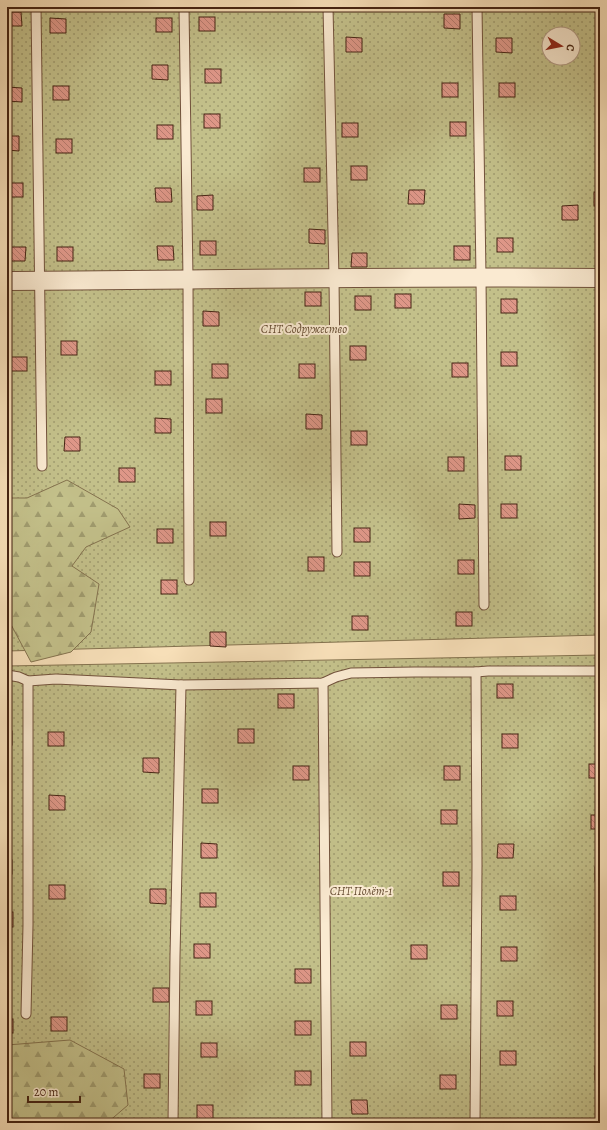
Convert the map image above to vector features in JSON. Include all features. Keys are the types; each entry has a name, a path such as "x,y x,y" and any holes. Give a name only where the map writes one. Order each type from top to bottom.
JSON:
{"street":[{"path":"7,281 481,277 600,278"}],"lane":[{"path":"36,7 42,466"},
{"path":"184,7 188,279 189,580"},
{"path":"328,7 334,278 336,552"},
{"path":"477,7 484,605"},
{"path":"7,675 19,677 28,681 56,679 181,685 323,683 336,676 351,673 600,671"},
{"path":"475,1123 477,865 476,672"},
{"path":"26,1014 28,925 28,681"},
{"path":"323,683 327,1123"},
{"path":"173,1123 181,685"}],"green space":[{"name":"СНТ Содружество","path":"7,7 600,7 600,635 7,651"},
{"path":"67,480 118,509 130,527 86,547 72,566 99,584 91,632 71,652 31,662 7,617 7,498 27,498"},
{"name":"СНТ Полёт-1","path":"600,655 600,1123 7,1123 7,666"},
{"path":"70,1040 124,1069 128,1105 107,1123 7,1123 7,1045"}],"building":[{"path":"7,12 21,12 22,26 7,26"},
{"path":"444,14 460,14 460,29 444,28"},
{"path":"199,17 215,17 215,31 199,31"},
{"path":"50,18 66,19 66,33 50,33"},
{"path":"156,18 172,18 172,32 156,32"},
{"path":"346,37 362,38 362,52 346,52"},
{"path":"496,38 512,38 512,53 496,52"},
{"path":"152,65 168,65 168,80 152,79"},
{"path":"205,69 221,69 221,83 205,83"},
{"path":"442,83 458,83 458,97 442,97"},
{"path":"499,83 515,83 515,97 499,97"},
{"path":"53,86 69,86 69,100 53,100"},
{"path":"7,87 22,88 22,102 7,101"},
{"path":"204,114 220,114 220,128 204,128"},
{"path":"450,122 466,122 466,136 450,136"},
{"path":"342,123 358,123 358,137 342,137"},
{"path":"157,125 173,125 173,139 157,139"},
{"path":"7,136 19,136 19,151 7,150"},
{"path":"597,138 600,138 600,152 597,152"},
{"path":"56,139 72,139 72,153 56,153"},
{"path":"351,166 367,166 367,180 351,180"},
{"path":"304,168 320,168 320,182 304,182"},
{"path":"7,183 23,183 23,197 7,197"},
{"path":"155,188 171,188 172,202 156,202"},
{"path":"409,190 425,190 424,204 408,204"},
{"path":"594,192 600,192 600,206 594,206"},
{"path":"213,195 213,210 197,210 197,196"},
{"path":"578,205 578,220 562,220 562,206"},
{"path":"309,229 325,230 325,244 309,243"},
{"path":"497,238 513,238 513,252 497,252"},
{"path":"200,241 216,241 216,255 200,255"},
{"path":"157,246 173,246 174,260 158,260"},
{"path":"454,246 470,246 470,260 454,260"},
{"path":"10,247 26,247 25,261 9,261"},
{"path":"57,247 73,247 73,261 57,261"},
{"path":"352,253 367,253 367,267 351,267"},
{"path":"305,292 321,292 321,306 305,306"},
{"path":"395,294 411,294 411,308 395,308"},
{"path":"355,296 371,296 371,310 355,310"},
{"path":"501,299 517,299 517,313 501,313"},
{"path":"203,311 219,312 219,326 203,326"},
{"path":"61,341 77,341 77,355 61,355"},
{"path":"350,346 366,346 366,360 350,360"},
{"path":"501,352 517,352 517,366 501,366"},
{"path":"11,357 27,357 27,371 11,371"},
{"path":"452,363 468,363 468,377 452,377"},
{"path":"212,364 228,364 228,378 212,378"},
{"path":"299,364 315,364 315,378 299,378"},
{"path":"155,371 171,371 171,385 155,385"},
{"path":"206,399 222,399 222,413 206,413"},
{"path":"306,414 322,415 322,429 306,429"},
{"path":"155,418 171,419 171,433 155,433"},
{"path":"351,431 367,431 367,445 351,445"},
{"path":"65,437 80,437 80,451 64,451"},
{"path":"505,456 521,456 521,470 505,470"},
{"path":"448,457 464,457 464,471 448,471"},
{"path":"119,468 135,468 135,482 119,482"},
{"path":"459,504 475,505 475,518 459,519"},
{"path":"501,504 517,504 517,518 501,518"},
{"path":"210,522 226,522 226,536 210,536"},
{"path":"354,528 370,528 370,542 354,542"},
{"path":"157,529 173,529 173,543 157,543"},
{"path":"308,557 324,557 324,571 308,571"},
{"path":"458,560 474,560 474,574 458,574"},
{"path":"354,562 370,562 370,576 354,576"},
{"path":"161,580 177,580 177,594 161,594"},
{"path":"456,612 472,612 472,626 456,626"},
{"path":"352,616 368,616 368,630 352,630"},
{"path":"210,632 226,632 226,647 210,646"},
{"path":"497,684 513,684 513,698 497,698"},
{"path":"278,694 294,694 294,708 278,708"},
{"path":"238,729 254,729 254,743 238,743"},
{"path":"7,731 12,731 12,745 7,745"},
{"path":"48,732 64,732 64,746 48,746"},
{"path":"502,734 518,734 518,748 502,748"},
{"path":"143,758 159,758 159,773 143,772"},
{"path":"589,764 600,764 600,778 589,778"},
{"path":"293,766 309,766 309,780 293,780"},
{"path":"444,766 460,766 460,780 444,780"},
{"path":"202,789 218,789 218,803 202,803"},
{"path":"49,795 65,796 65,810 49,810"},
{"path":"441,810 457,810 457,824 441,824"},
{"path":"591,815 600,815 600,829 591,829"},
{"path":"201,843 217,844 217,858 201,858"},
{"path":"498,844 514,844 513,858 497,858"},
{"path":"7,860 12,860 12,874 7,874"},
{"path":"595,867 600,867 600,881 595,881"},
{"path":"443,872 459,872 459,886 443,886"},
{"path":"49,885 65,885 65,899 49,899"},
{"path":"150,889 166,889 166,904 150,903"},
{"path":"200,893 216,893 216,907 200,907"},
{"path":"500,896 516,896 516,910 500,910"},
{"path":"7,912 13,912 13,927 7,927"},
{"path":"194,944 210,944 210,958 194,958"},
{"path":"411,945 427,945 427,959 411,959"},
{"path":"501,947 517,947 517,961 501,961"},
{"path":"295,969 311,969 311,983 295,983"},
{"path":"153,988 169,988 169,1002 153,1002"},
{"path":"196,1001 212,1001 212,1015 196,1015"},
{"path":"497,1001 513,1001 513,1016 497,1016"},
{"path":"441,1005 457,1005 457,1019 441,1019"},
{"path":"51,1017 67,1017 67,1031 51,1031"},
{"path":"7,1019 13,1019 13,1033 7,1033"},
{"path":"295,1021 311,1021 311,1035 295,1035"},
{"path":"350,1042 366,1042 366,1056 350,1056"},
{"path":"201,1043 217,1043 217,1057 201,1057"},
{"path":"500,1051 516,1051 516,1065 500,1065"},
{"path":"595,1066 600,1066 600,1080 595,1080"},
{"path":"295,1071 311,1071 311,1085 295,1085"},
{"path":"144,1074 160,1074 160,1088 144,1088"},
{"path":"440,1075 456,1075 456,1089 440,1089"},
{"path":"351,1100 367,1100 368,1114 352,1114"},
{"path":"197,1105 213,1105 213,1119 197,1119"}]}
